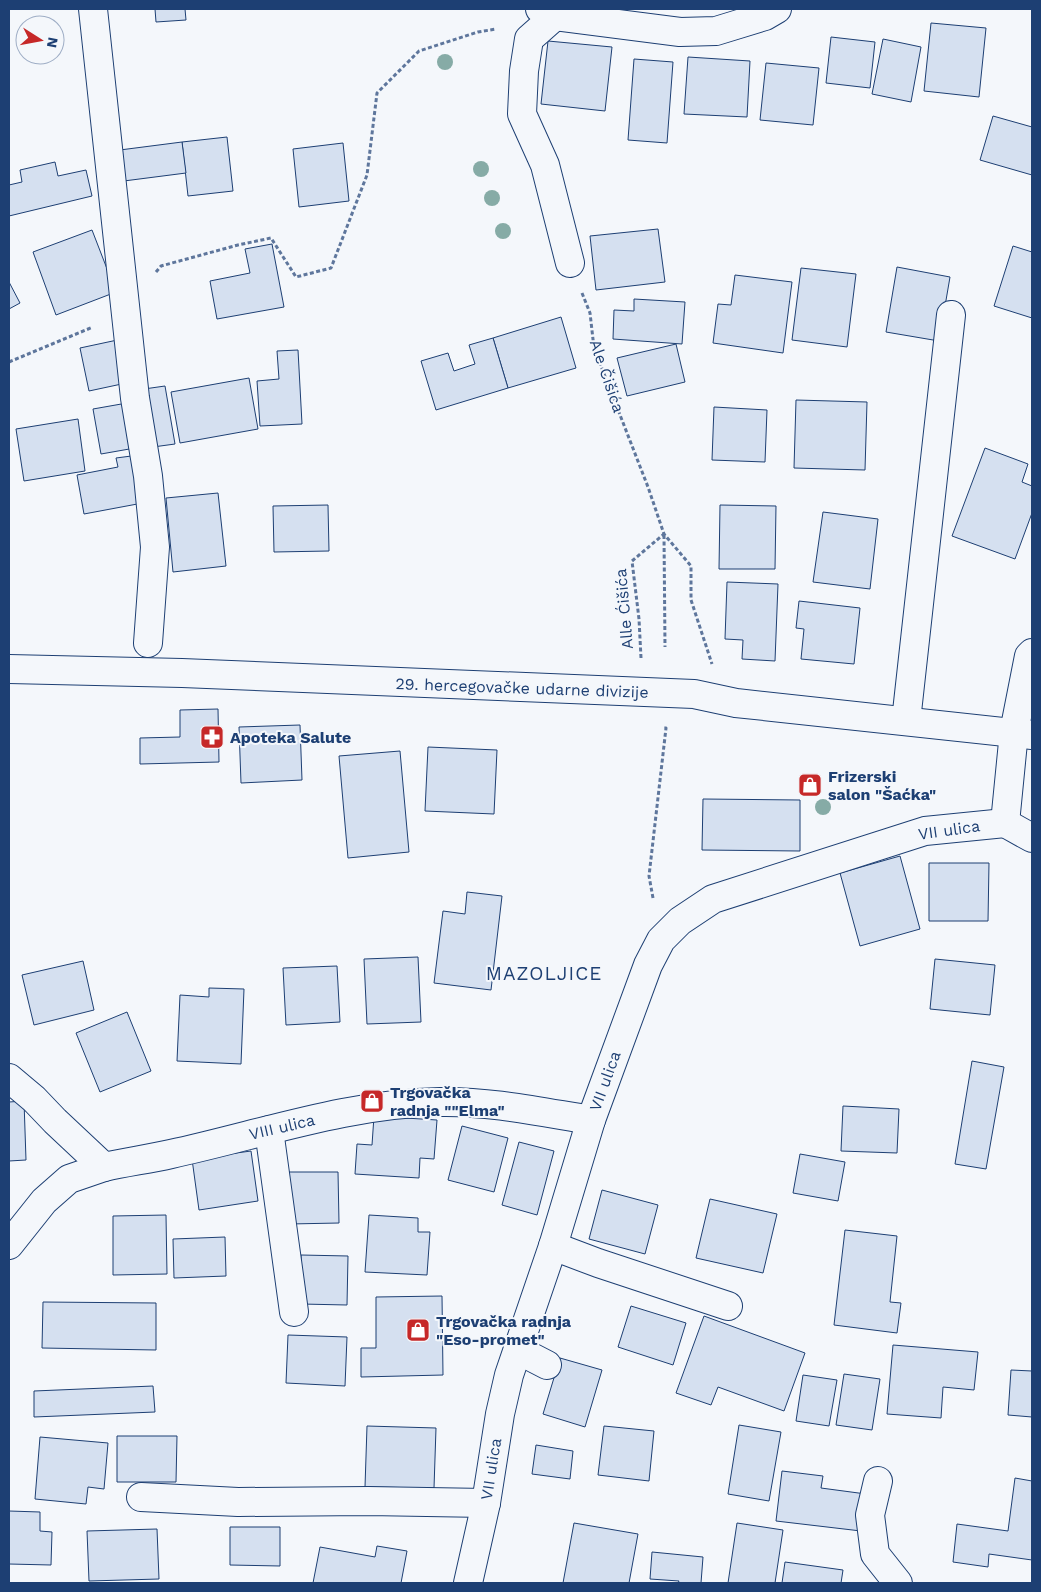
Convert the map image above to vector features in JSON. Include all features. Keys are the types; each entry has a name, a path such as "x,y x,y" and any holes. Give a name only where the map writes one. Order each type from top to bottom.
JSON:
{"street":[{"path":"93,9 134,398 148,476 155,547 148,643"},
{"path":"570,263 545,165 522,114 524,71 529,39 548,12 680,32 716,31 765,16 777,9"},
{"path":"906,721 951,315"},
{"path":"1032,653 1030,656 1023,733 1005,823 1032,838"},
{"name":"29. hercegovačke udarne divizije","path":"9,669 182,673 694,694 736,703 1023,733"},
{"name":"VII ulica","path":"468,1583 486,1503 500,1414 509,1375 553,1246 591,1120 648,965 661,940 680,921 713,899 925,831 1005,823"},
{"path":"9,1078 34,1098 55,1121 104,1166"},
{"name":"VIII ulica","path":"9,1245 44,1201 69,1179 104,1166 171,1154 365,1109 399,1104 478,1103 591,1120"},
{"path":"269,1130 294,1312"},
{"path":"553,1246 728,1306"},
{"path":"518,1350 547,1365"},
{"path":"878,1481 870,1515 874,1554 898,1583"},
{"path":"141,1497 238,1502 368,1501 486,1503"}],"path":[{"path":"9,362 126,313 161,266 271,238 296,277 331,268 367,176 377,93 419,51 478,32 498,28"},
{"name":"Ale Čišića","path":"570,263 590,313 594,348 648,487 664,534 691,566 690,600 714,669 736,703"},
{"path":"664,534 665,647"},
{"name":"Alle Ćišića","path":"642,666 632,561 664,534"},
{"path":"661,940 649,876 666,728"}],"building":[{"path":"155,9 185,9 186,20 156,22"},
{"path":"931,23 986,28 979,97 924,91"},
{"path":"831,37 875,42 870,88 826,83"},
{"path":"883,39 921,47 911,102 872,94"},
{"path":"548,41 612,47 605,111 541,104"},
{"path":"688,57 750,61 747,117 684,114"},
{"path":"634,59 673,62 667,143 628,140"},
{"path":"766,63 819,68 813,125 760,120"},
{"path":"993,116 1032,127 1032,175 980,160"},
{"path":"227,137 233,191 188,196 182,142"},
{"path":"182,142 186,173 116,182 112,151"},
{"path":"343,143 349,201 299,207 293,149"},
{"path":"55,162 58,176 86,170 92,196 9,216 9,185 22,182 20,170"},
{"path":"658,229 665,282 596,290 590,236"},
{"path":"92,230 116,292 56,315 33,252"},
{"path":"272,244 284,307 217,319 210,281 250,273 245,249"},
{"path":"1013,246 1032,252 1032,318 994,306"},
{"path":"897,267 950,277 939,341 886,332"},
{"path":"801,268 856,274 847,347 792,340"},
{"path":"735,275 792,282 783,353 713,343 718,304 731,305"},
{"path":"9,282 20,303 9,309"},
{"path":"634,299 685,302 682,344 613,339 614,310 634,311"},
{"path":"561,317 576,368 508,388 493,338"},
{"path":"493,338 508,388 436,410 421,361 448,353 454,371 475,364 469,345"},
{"path":"122,339 131,382 89,391 80,348"},
{"path":"676,344 685,382 627,396 617,358"},
{"path":"298,350 302,424 260,426 257,381 279,379 277,351"},
{"path":"249,378 258,429 180,443 171,392"},
{"path":"165,386 175,444 153,447 144,389"},
{"path":"796,400 867,402 865,470 794,468"},
{"path":"127,403 135,448 101,454 93,409"},
{"path":"714,407 767,410 765,462 712,460"},
{"path":"78,419 85,471 24,481 16,429"},
{"path":"985,448 1028,464 1022,482 1032,486 1032,513 1015,559 952,536"},
{"path":"139,455 148,502 84,514 77,475 118,467 116,458"},
{"path":"218,493 226,566 173,572 166,498"},
{"path":"328,505 329,551 274,552 273,506"},
{"path":"720,505 776,506 775,569 719,569"},
{"path":"823,512 878,519 870,589 813,582"},
{"path":"727,582 778,584 775,661 742,659 743,640 725,639"},
{"path":"799,601 860,608 854,664 801,659 804,629 796,628"},
{"path":"218,709 219,762 140,764 140,738 180,737 180,710"},
{"path":"300,725 302,780 241,783 239,727"},
{"path":"428,747 497,750 494,814 425,811"},
{"path":"400,751 409,852 348,858 339,756"},
{"path":"703,799 800,800 800,851 702,850"},
{"path":"900,856 920,929 860,946 840,873"},
{"path":"929,863 989,863 988,921 929,921"},
{"path":"467,892 502,896 491,990 434,983 443,911 465,914"},
{"path":"418,957 421,1022 367,1024 364,959"},
{"path":"935,959 995,965 990,1015 930,1009"},
{"path":"83,961 94,1010 34,1025 22,975"},
{"path":"337,966 340,1022 286,1025 283,968"},
{"path":"209,988 244,989 241,1064 177,1061 180,995 209,997"},
{"path":"127,1012 151,1071 100,1092 76,1033"},
{"path":"972,1061 1004,1067 986,1169 955,1164"},
{"path":"24,1101 26,1160 9,1161 9,1102"},
{"path":"843,1106 899,1109 897,1153 841,1151"},
{"path":"374,1116 437,1120 434,1159 420,1158 419,1178 355,1174 357,1144 372,1145"},
{"path":"462,1126 508,1138 494,1192 448,1180"},
{"path":"519,1142 554,1151 537,1215 502,1205"},
{"path":"251,1151 258,1201 199,1210 192,1159"},
{"path":"800,1154 845,1162 838,1201 793,1193"},
{"path":"289,1172 338,1172 339,1223 289,1224"},
{"path":"602,1190 658,1205 645,1254 589,1239"},
{"path":"710,1199 777,1214 763,1273 696,1258"},
{"path":"166,1215 167,1274 113,1275 113,1216"},
{"path":"369,1215 418,1218 418,1232 430,1232 427,1275 365,1272"},
{"path":"845,1230 897,1236 890,1302 901,1303 897,1333 834,1325"},
{"path":"225,1237 226,1276 174,1278 173,1239"},
{"path":"301,1255 348,1256 347,1305 301,1304"},
{"path":"442,1296 443,1375 361,1377 361,1348 376,1348 376,1297"},
{"path":"43,1302 156,1303 156,1350 42,1348"},
{"path":"631,1306 686,1323 673,1365 618,1347"},
{"path":"704,1316 805,1353 784,1411 718,1387 711,1405 676,1393"},
{"path":"288,1335 347,1337 345,1386 286,1383"},
{"path":"893,1345 978,1352 974,1390 943,1387 941,1418 887,1414"},
{"path":"560,1358 602,1370 585,1427 543,1414"},
{"path":"1011,1370 1032,1371 1032,1417 1008,1415"},
{"path":"844,1374 880,1379 872,1430 836,1425"},
{"path":"803,1375 837,1380 829,1426 796,1421"},
{"path":"153,1386 155,1412 34,1417 34,1391"},
{"path":"739,1425 781,1432 769,1501 728,1494"},
{"path":"367,1426 436,1428 434,1488 365,1487"},
{"path":"604,1426 654,1431 649,1481 598,1475"},
{"path":"117,1436 177,1436 176,1482 117,1482"},
{"path":"40,1437 108,1443 104,1489 88,1487 86,1504 35,1499"},
{"path":"536,1445 573,1451 570,1479 532,1474"},
{"path":"782,1471 823,1476 821,1488 866,1494 861,1531 776,1521"},
{"path":"1015,1478 1032,1481 1032,1560 989,1554 988,1567 953,1562 957,1524 1008,1531"},
{"path":"9,1511 40,1512 40,1531 52,1532 51,1565 9,1564"},
{"path":"574,1523 638,1534 629,1583 563,1583"},
{"path":"737,1523 783,1530 775,1583 728,1583"},
{"path":"230,1527 280,1527 280,1566 230,1565"},
{"path":"157,1529 159,1579 89,1581 87,1531"},
{"path":"377,1546 407,1551 401,1583 313,1583 320,1547 375,1557"},
{"path":"652,1552 703,1557 701,1583 678,1583 679,1581 650,1579"},
{"path":"785,1562 843,1570 841,1583 782,1583"}],"place":[{"name":"Apoteka Salute","path":"212,737"},
{"name":"Frizerski salon \"Šaćka\"","path":"810,785"},
{"name":"Trgovačka radnja \"\"Elma\"","path":"372,1101"},
{"name":"Trgovačka radnja \"Eso-promet\"","path":"418,1330"}],"district":[{"name":"MAZOLJICE","path":"544,973"}]}
